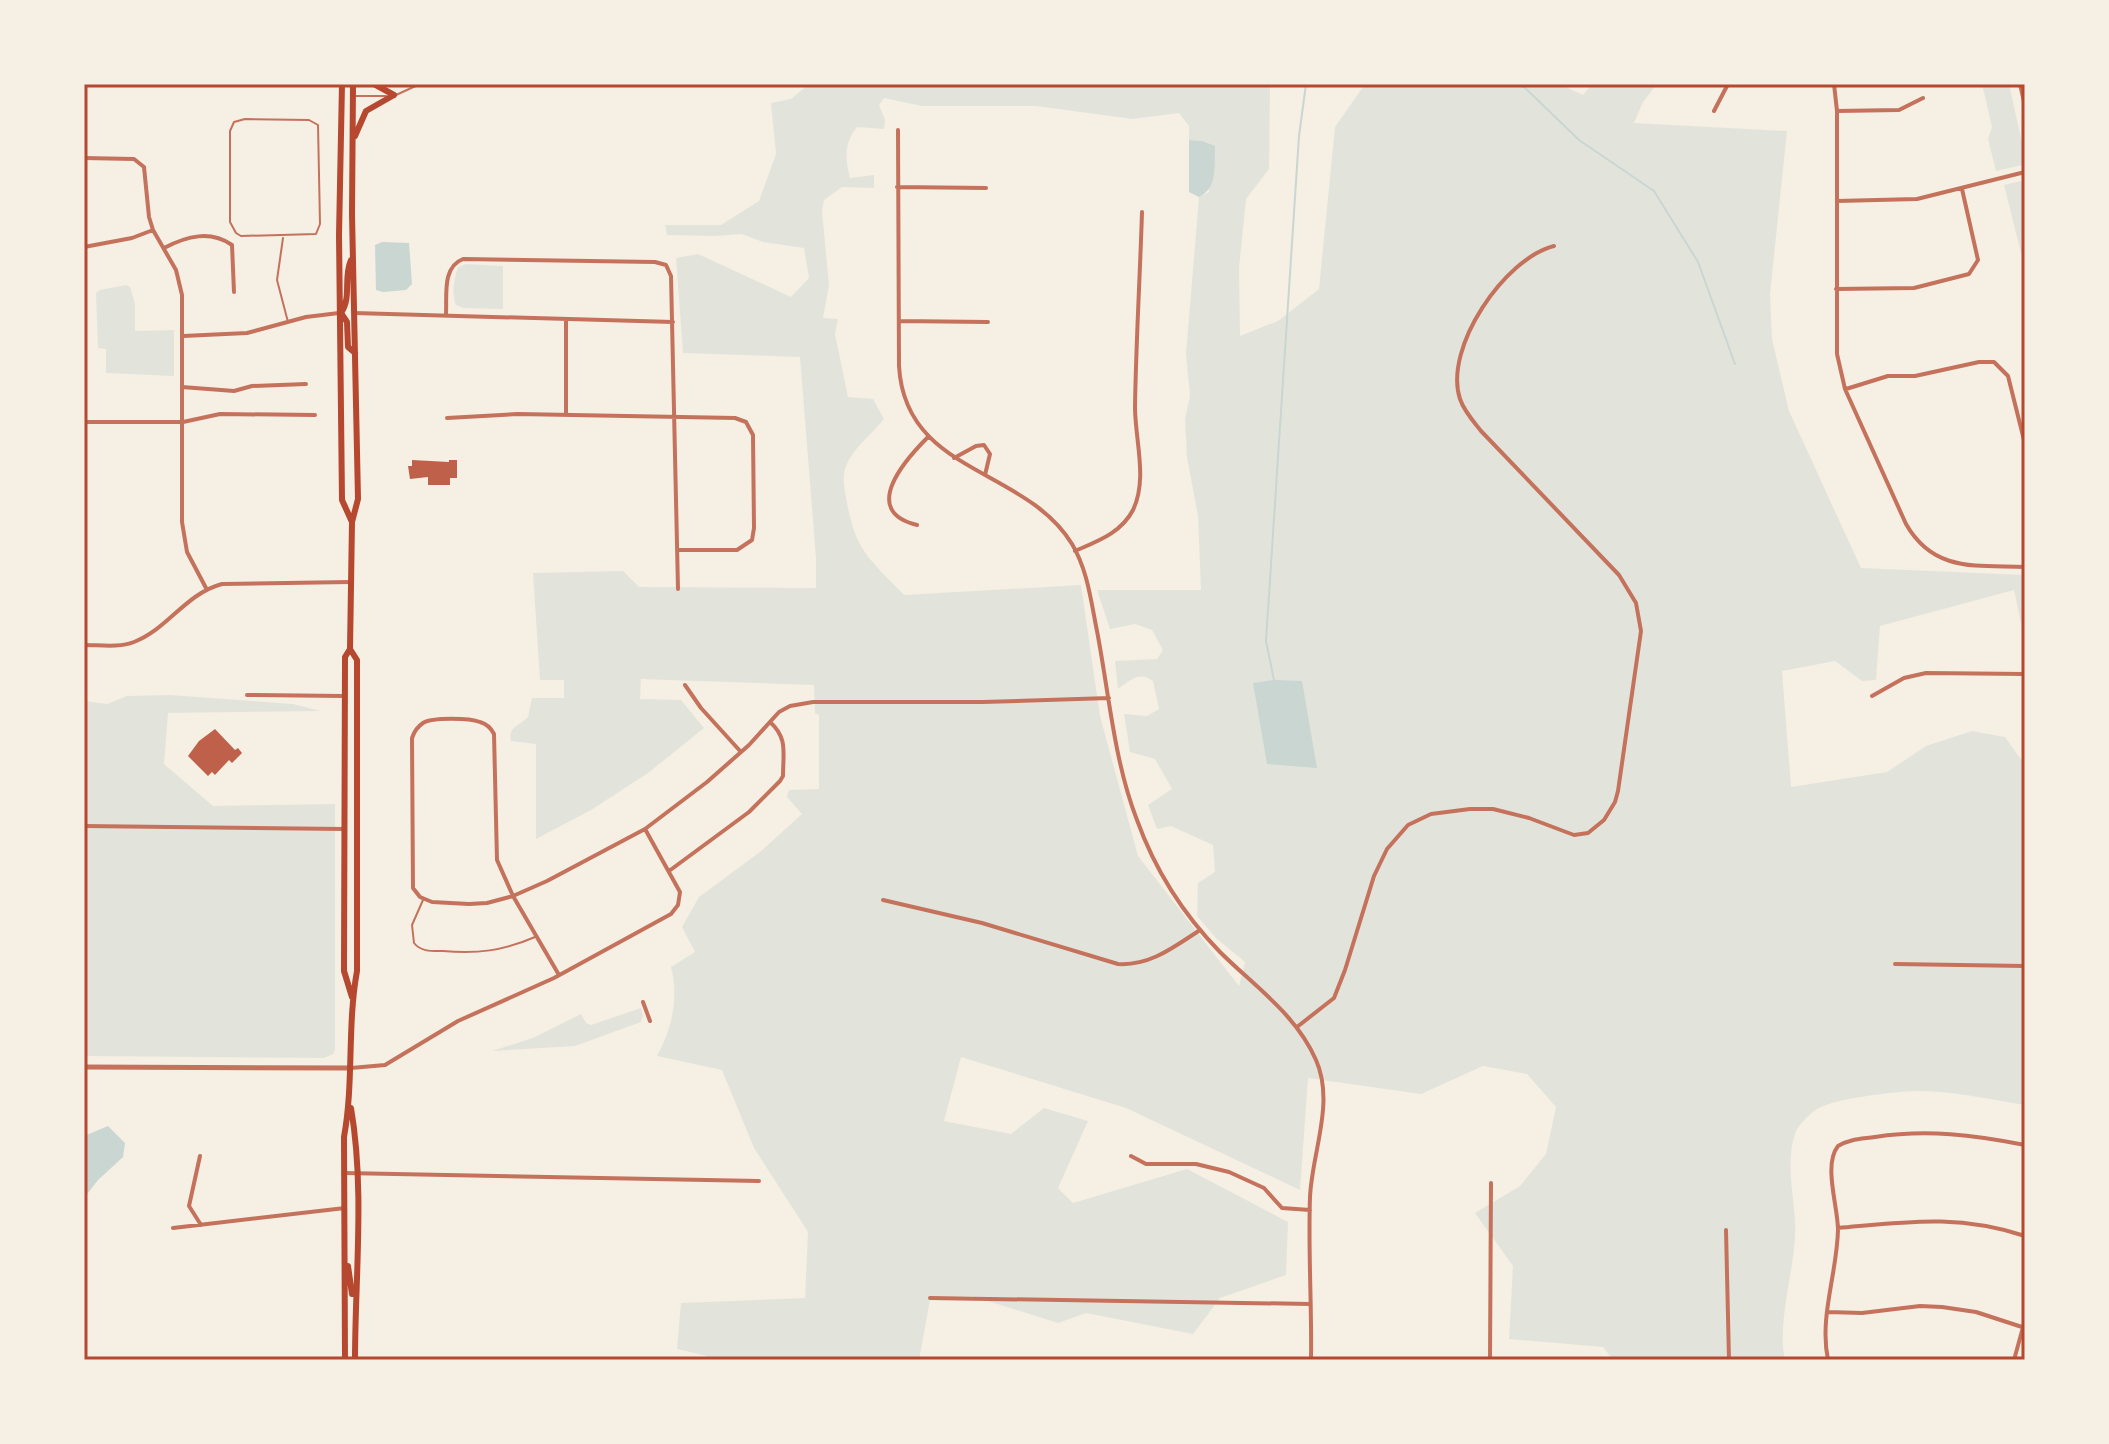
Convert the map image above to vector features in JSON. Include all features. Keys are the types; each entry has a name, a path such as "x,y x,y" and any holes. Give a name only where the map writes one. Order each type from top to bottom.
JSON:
{"main road":[{"path":"342,84 339,235 342,500 352,522"},
{"path":"352,997 344,971 344,696 345,657 350,649 352,522 358,499 353,84"},
{"path":"374,84 394,95"},
{"path":"353,142 366,111 394,95"},
{"path":"341,313 347,299 347,271 353,256"},
{"path":"341,313 347,322 348,347 355,353"},
{"path":"345,1360 344,1137 350,1103 352,997 357,971 357,660 350,649"},
{"path":"350,1103 357,1140 358,1173 355,1360"},
{"path":"345,1254 355,1301"}],"street":[{"path":"1714,111 1728,84"},
{"path":"1834,84 1837,111 1837,354 1845,389 1906,524 1917,540 1933,554 1961,565 2025,567"},
{"path":"2020,84 2025,106"},
{"path":"1837,111 1899,110 1923,98"},
{"path":"898,130 899,366 907,406 928,437 954,458 1038,506 1062,531 1075,551 1089,589 1121,764 1136,819 1158,870 1200,930 1297,1027 1316,1059 1323,1092 1311,1182 1311,1360"},
{"path":"84,158 129,158 140,162 146,172 147,209 153,230 180,282 184,537 192,564 206,588"},
{"path":"1837,201 1898,201 1962,189 2025,172"},
{"path":"897,187 986,188"},
{"path":"1836,289 1914,288 1964,276 1976,265 1977,251 1962,189"},
{"path":"1075,551 1115,531 1129,516 1138,498 1140,480 1135,410 1142,212"},
{"path":"84,247 132,238 153,230"},
{"path":"164,248 182,238 220,237 232,245 234,292"},
{"path":"1297,1027 1334,998 1374,876 1387,849 1408,825 1431,814 1493,809 1529,818 1574,835 1588,833 1598,826 1615,802 1641,631 1636,603 1619,575 1483,433 1466,412 1458,388 1462,348 1475,318 1528,257 1554,246"},
{"path":"446,314 448,275 453,264 463,259 655,262 666,265 671,276 673,322 678,589"},
{"path":"183,336 247,333 341,313"},
{"path":"354,313 673,322"},
{"path":"566,321 566,415"},
{"path":"899,321 988,322"},
{"path":"1845,389 1888,376 1915,376 1979,362 1994,362 2008,376 2023,426 2025,444"},
{"path":"182,387 234,391 252,386 306,384"},
{"path":"84,422 183,422 220,414 315,415"},
{"path":"447,418 518,414 735,418 746,422 753,435 754,534 748,545 737,550 678,550"},
{"path":"917,525 897,514 892,507 890,493 897,472 928,437"},
{"path":"954,458 984,445 990,454 985,476"},
{"path":"84,512 84,523"},
{"path":"84,645 123,645 136,641 155,630 206,588 235,583 352,582"},
{"path":"1872,696 1904,678 1926,673 2025,674"},
{"path":"685,685 701,708 741,752"},
{"path":"247,695 344,696"},
{"path":"559,975 535,937 513,896 497,860 494,734 476,720 433,719 424,722 412,738 413,888 423,899 469,904 513,896 645,829 707,782 790,706 813,702 1109,698"},
{"path":"669,871 749,812 780,781 783,776 783,740 779,730 770,722"},
{"path":"84,826 344,829"},
{"path":"84,1067 351,1068 385,1065 458,1021 559,975 671,914 678,905 680,892 645,829"},
{"path":"883,900 982,923 1118,964 1149,961 1200,930"},
{"path":"1895,964 2025,966"},
{"path":"643,1002 650,1021"},
{"path":"1828,1360 1825,1334 1838,1228 1831,1162 1838,1146 1849,1140 1919,1132 1956,1133 2025,1145"},
{"path":"200,1156 189,1206 201,1225"},
{"path":"1131,1156 1146,1164 1196,1164 1229,1172 1264,1188 1282,1208 1310,1210"},
{"path":"344,1173 759,1181"},
{"path":"1490,1360 1491,1183"},
{"path":"173,1228 345,1208"},
{"path":"1838,1228 1942,1220 1987,1225 2025,1236"},
{"path":"1726,1230 1729,1360"},
{"path":"930,1298 1310,1304"},
{"path":"1827,1312 1862,1313 1920,1306 1942,1307 1976,1312 2022,1327"},
{"path":"2014,1360 2025,1320"}],"lane":[{"path":"342,96 394,95 420,84"},
{"path":"245,119 314,122 320,129 320,224 316,234 283,237 241,236 230,222 230,131 234,122 245,119"},
{"path":"283,237 277,280 288,322"},
{"path":"423,899 412,925 417,948 488,953 535,937"}],"shaded area":[{"path":"809,84 1270,84 1269,169 1246,199 1239,268 1240,336 1278,321 1319,289 1335,127 1365,84 1559,84 1583,95 1592,84 1657,84 1643,102 1634,123 1787,131 1770,294 1772,339 1789,411 1861,568 2025,575 2025,642 2014,590 1880,626 1876,680 1862,681 1835,661 1782,671 1791,787 1887,772 1926,746 1972,731 2005,737 2025,765 2025,1105 1957,1094 1905,1092 1839,1101 1819,1108 1798,1127 1791,1159 1795,1238 1784,1316 1785,1360 1613,1360 1603,1347 1509,1339 1513,1266 1475,1213 1520,1186 1546,1154 1556,1107 1527,1074 1483,1066 1421,1094 1308,1078 1300,1190 1126,1108 961,1057 944,1121 1011,1134 1044,1108 1088,1121 1058,1188 1073,1203 1187,1169 1288,1222 1286,1275 1220,1298 1193,1334 1086,1313 1058,1323 972,1296 930,1300 919,1360 707,1360 707,1356 677,1349 681,1303 805,1298 808,1232 754,1148 722,1070 657,1056 673,1013 671,967 695,952 682,927 699,897 760,852 802,814 787,797 789,790 819,789 819,715 815,713 814,685 641,679 640,699 681,700 704,728 648,773 591,810 536,839 536,744 511,741 510,736 512,730 528,717 532,698 564,698 564,680 540,680 533,573 623,571 639,587 816,588 800,357 683,353 676,258 698,254 791,297 809,278 804,248 763,242 742,234 667,235 665,225 721,225 759,201 776,154 771,103 791,99","holes":["884,98 922,106 1036,106 1133,119 1179,113 1189,126 1189,140 1202,141 1209,192 1199,197 1186,354 1190,396 1185,419 1187,457 1198,516 1201,590 1097,590 1110,629 1135,624 1152,630 1163,650 1157,659 1115,661 1118,689 1135,678 1148,678 1153,681 1159,709 1147,716 1124,714 1130,752 1155,759 1172,789 1148,805 1157,829 1171,826 1213,845 1215,872 1198,883 1197,916 1216,938 1245,962 1239,986 1138,856 1100,716 1081,585 904,595 872,562 854,530 845,490 845,470 853,453 884,419 873,399 848,397 835,334 838,319 823,318 829,285 822,211 824,200 842,187 874,188 874,175 850,178 847,151 857,127 884,129 885,120 879,105"]},
{"path":"1982,84 2009,84 2025,156 2022,165 1996,171 1988,139 1992,127"},
{"path":"1189,140 1215,146 1212,182 1199,197 1189,192"},
{"path":"2025,180 2025,269 2004,185"},
{"path":"382,242 409,243 412,284 406,290 376,290 375,245"},
{"path":"466,264 503,266 503,309 456,305 453,291 455,276 458,267"},
{"path":"126,285 130,287 135,304 135,331 174,330 174,376 106,373 106,349 98,348 96,293"},
{"path":"1302,681 1317,768 1267,764 1253,683"},
{"path":"170,695 293,704 320,711 168,713 164,764 213,806 335,804 335,1049 333,1054 324,1058 84,1056 84,701 107,704 127,696"},
{"path":"641,1008 641,1022 575,1046 492,1051 533,1038 581,1014 591,1025"},
{"path":"108,1126 125,1143 123,1157 84,1198 84,1136"}],"building":[{"path":"412,460 457,460 457,478 450,478 450,485 428,485 428,477 410,479 408,466 412,466"},
{"path":"215,729 235,750 238,748 242,753 232,763 229,760 215,775 212,772 208,776 188,756 199,741"}],"waterway":[{"path":"1274,680 1266,641 1299,136 1306,84"},
{"path":"1521,84 1579,140 1654,191 1698,262 1735,364"}]}
